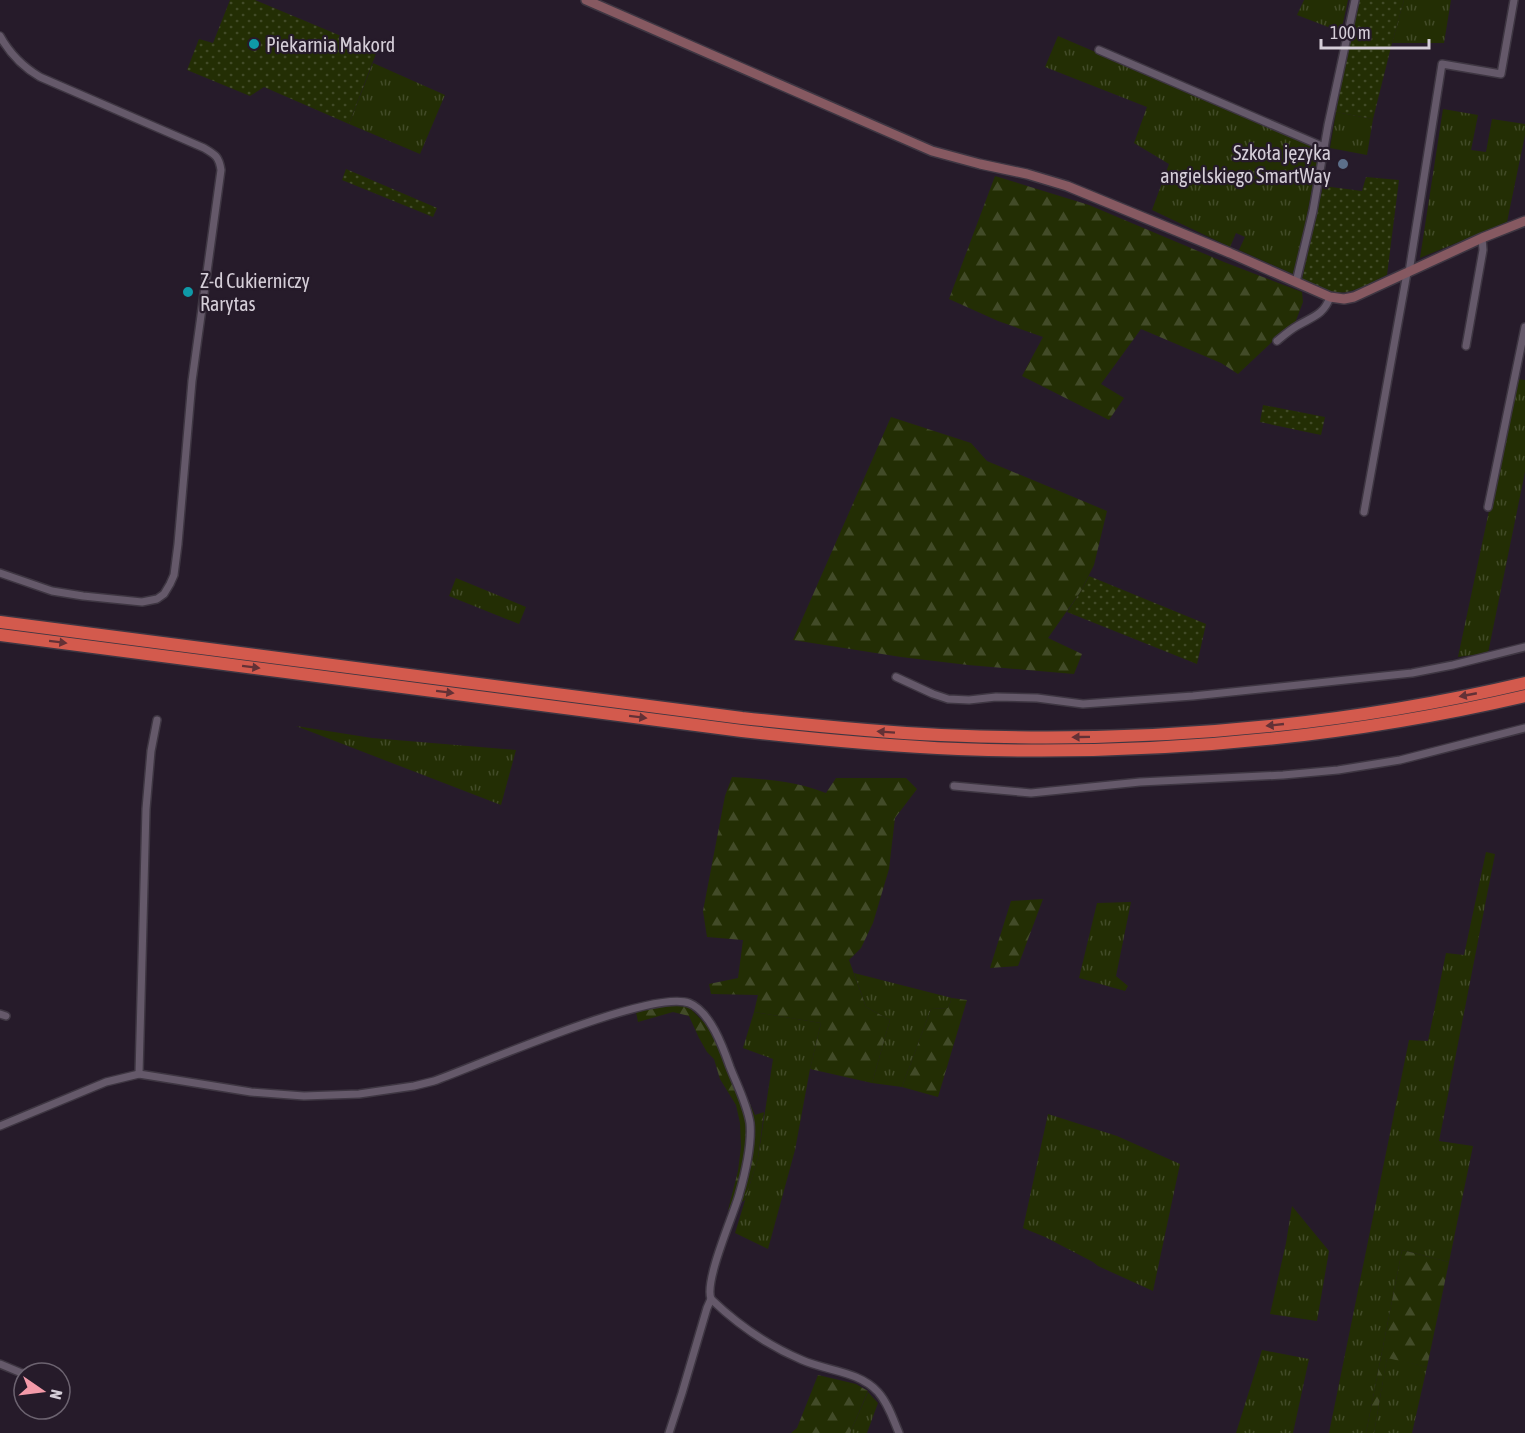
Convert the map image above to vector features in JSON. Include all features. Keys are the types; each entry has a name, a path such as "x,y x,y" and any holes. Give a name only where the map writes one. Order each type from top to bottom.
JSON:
{"highway":[{"path":"0,622 742,718 939,735 1077,737 1233,729 1385,710 1525,683"},
{"path":"0,635 742,731 960,749 1114,749 1252,740 1400,721 1525,696"}],"street":[{"path":"586,0 932,151 1044,178 1073,188 1330,297 1344,299 1354,297 1482,238 1525,221"},
{"path":"1296,282 1313,211 1328,125 1355,0"},
{"path":"1364,512 1408,272 1442,64 1501,74 1514,0"},
{"path":"0,36 18,61 40,77 204,148 219,160 221,170 192,381 178,544 174,575 170,584 164,594 157,599 142,602 52,591 0,573"},
{"path":"1099,50 1324,147"},
{"path":"1466,346 1483,250 1482,238"},
{"path":"1277,341 1295,327 1319,314 1330,297"},
{"path":"1488,507 1525,327"},
{"path":"896,677 948,699 1037,698 1083,704 1269,689 1412,673 1525,647"},
{"path":"139,1074 146,809 151,751 157,720"},
{"path":"954,786 1031,793 1140,782 1338,770 1437,752 1525,728"},
{"path":"0,1126 106,1082 139,1074 274,1094 331,1096 406,1087 434,1081 570,1029 639,1007 673,1001 689,1003 705,1017 718,1036 746,1106 750,1123 744,1179 711,1278 709,1295 759,1337 784,1352 814,1365 857,1377 868,1384 878,1392 888,1406 899,1433"},
{"path":"669,1433 711,1299"}],"green space":[{"path":"230,0 255,0 377,51 349,124 264,87 250,96 187,70 199,39 213,43"},
{"path":"1304,0 1348,0 1341,32 1297,15"},
{"path":"1359,0 1404,0 1373,119 1336,112"},
{"path":"1404,0 1451,0 1444,43 1392,43"},
{"path":"1058,36 1320,148 1301,246 1293,274 1239,250 1245,237 1236,233 1230,247 1152,210 1169,164 1134,143 1147,107 1045,67"},
{"path":"373,63 445,95 420,154 349,124"},
{"path":"1443,109 1478,115 1471,150 1486,152 1492,119 1525,124 1525,135 1507,222 1420,258"},
{"path":"1336,112 1373,119 1367,155 1330,148"},
{"path":"346,169 437,208 433,217 342,180"},
{"path":"995,176 1089,205 1302,292 1303,302 1295,323 1238,374 1221,363 1141,329 1101,384 1124,398 1109,420 1022,376 1043,337 998,321 949,299"},
{"path":"1366,177 1399,180 1387,275 1361,288 1340,293 1325,290 1302,279 1323,186 1362,191"},
{"path":"1517,379 1525,380 1525,472 1488,653 1458,657"},
{"path":"1263,405 1325,417 1321,435 1260,422"},
{"path":"891,417 971,443 987,461 1107,511 1094,565 1081,591 1048,638 1082,654 1074,674 901,657 793,640"},
{"path":"1089,576 1206,624 1197,664 1067,612"},
{"path":"456,578 526,607 519,624 449,596"},
{"path":"296,726 372,738 516,750 501,805"},
{"path":"732,777 792,783 826,793 836,778 906,778 917,789 895,818 889,869 873,923 861,948 849,960 866,1007 890,1020 872,1083 810,1069 821,1023 754,1012 758,995 711,994 709,984 738,978 743,940 707,937 703,911 725,796"},
{"path":"1486,852 1495,854 1439,1141 1473,1146 1449,1262 1402,1250 1366,1433 1329,1433 1409,1040 1428,1041 1446,953 1464,955"},
{"path":"1043,899 1018,966 990,968 1011,901"},
{"path":"1131,902 1116,976 1128,986 1125,991 1079,978 1097,903"},
{"path":"854,973 952,998 948,1008 931,1009 902,1087 872,1083 890,1020 866,1007"},
{"path":"952,998 967,1000 938,1097 902,1087 931,1009 948,1008"},
{"path":"667,1005 689,1007 725,1044 755,1115 764,1112 758,1158 745,1200 728,1210 738,1171 741,1147 740,1123 736,1105 720,1079 714,1059 707,1052 689,1016 673,1012 638,1022 636,1012"},
{"path":"754,1012 821,1023 795,1150 768,1249 735,1233 758,1158 773,1059 743,1048"},
{"path":"1048,1114 1117,1136 1180,1164 1153,1291 1023,1228"},
{"path":"1292,1206 1329,1251 1317,1321 1270,1314"},
{"path":"1402,1250 1449,1262 1427,1367 1387,1358 1374,1433 1366,1433"},
{"path":"1262,1350 1309,1359 1293,1433 1236,1433"},
{"path":"1387,1357 1427,1367 1412,1433 1374,1433"},
{"path":"818,1375 856,1384 868,1391 850,1433 791,1433 797,1428"},
{"path":"868,1392 878,1403 867,1433 850,1433"}],"place":[{"name":"Piekarnia Makord","path":"254,44"},
{"name":"Szkoła języka angielskiego SmartWay","path":"1343,164"},
{"name":"Z-d Cukierniczy Rarytas","path":"188,292"}]}
